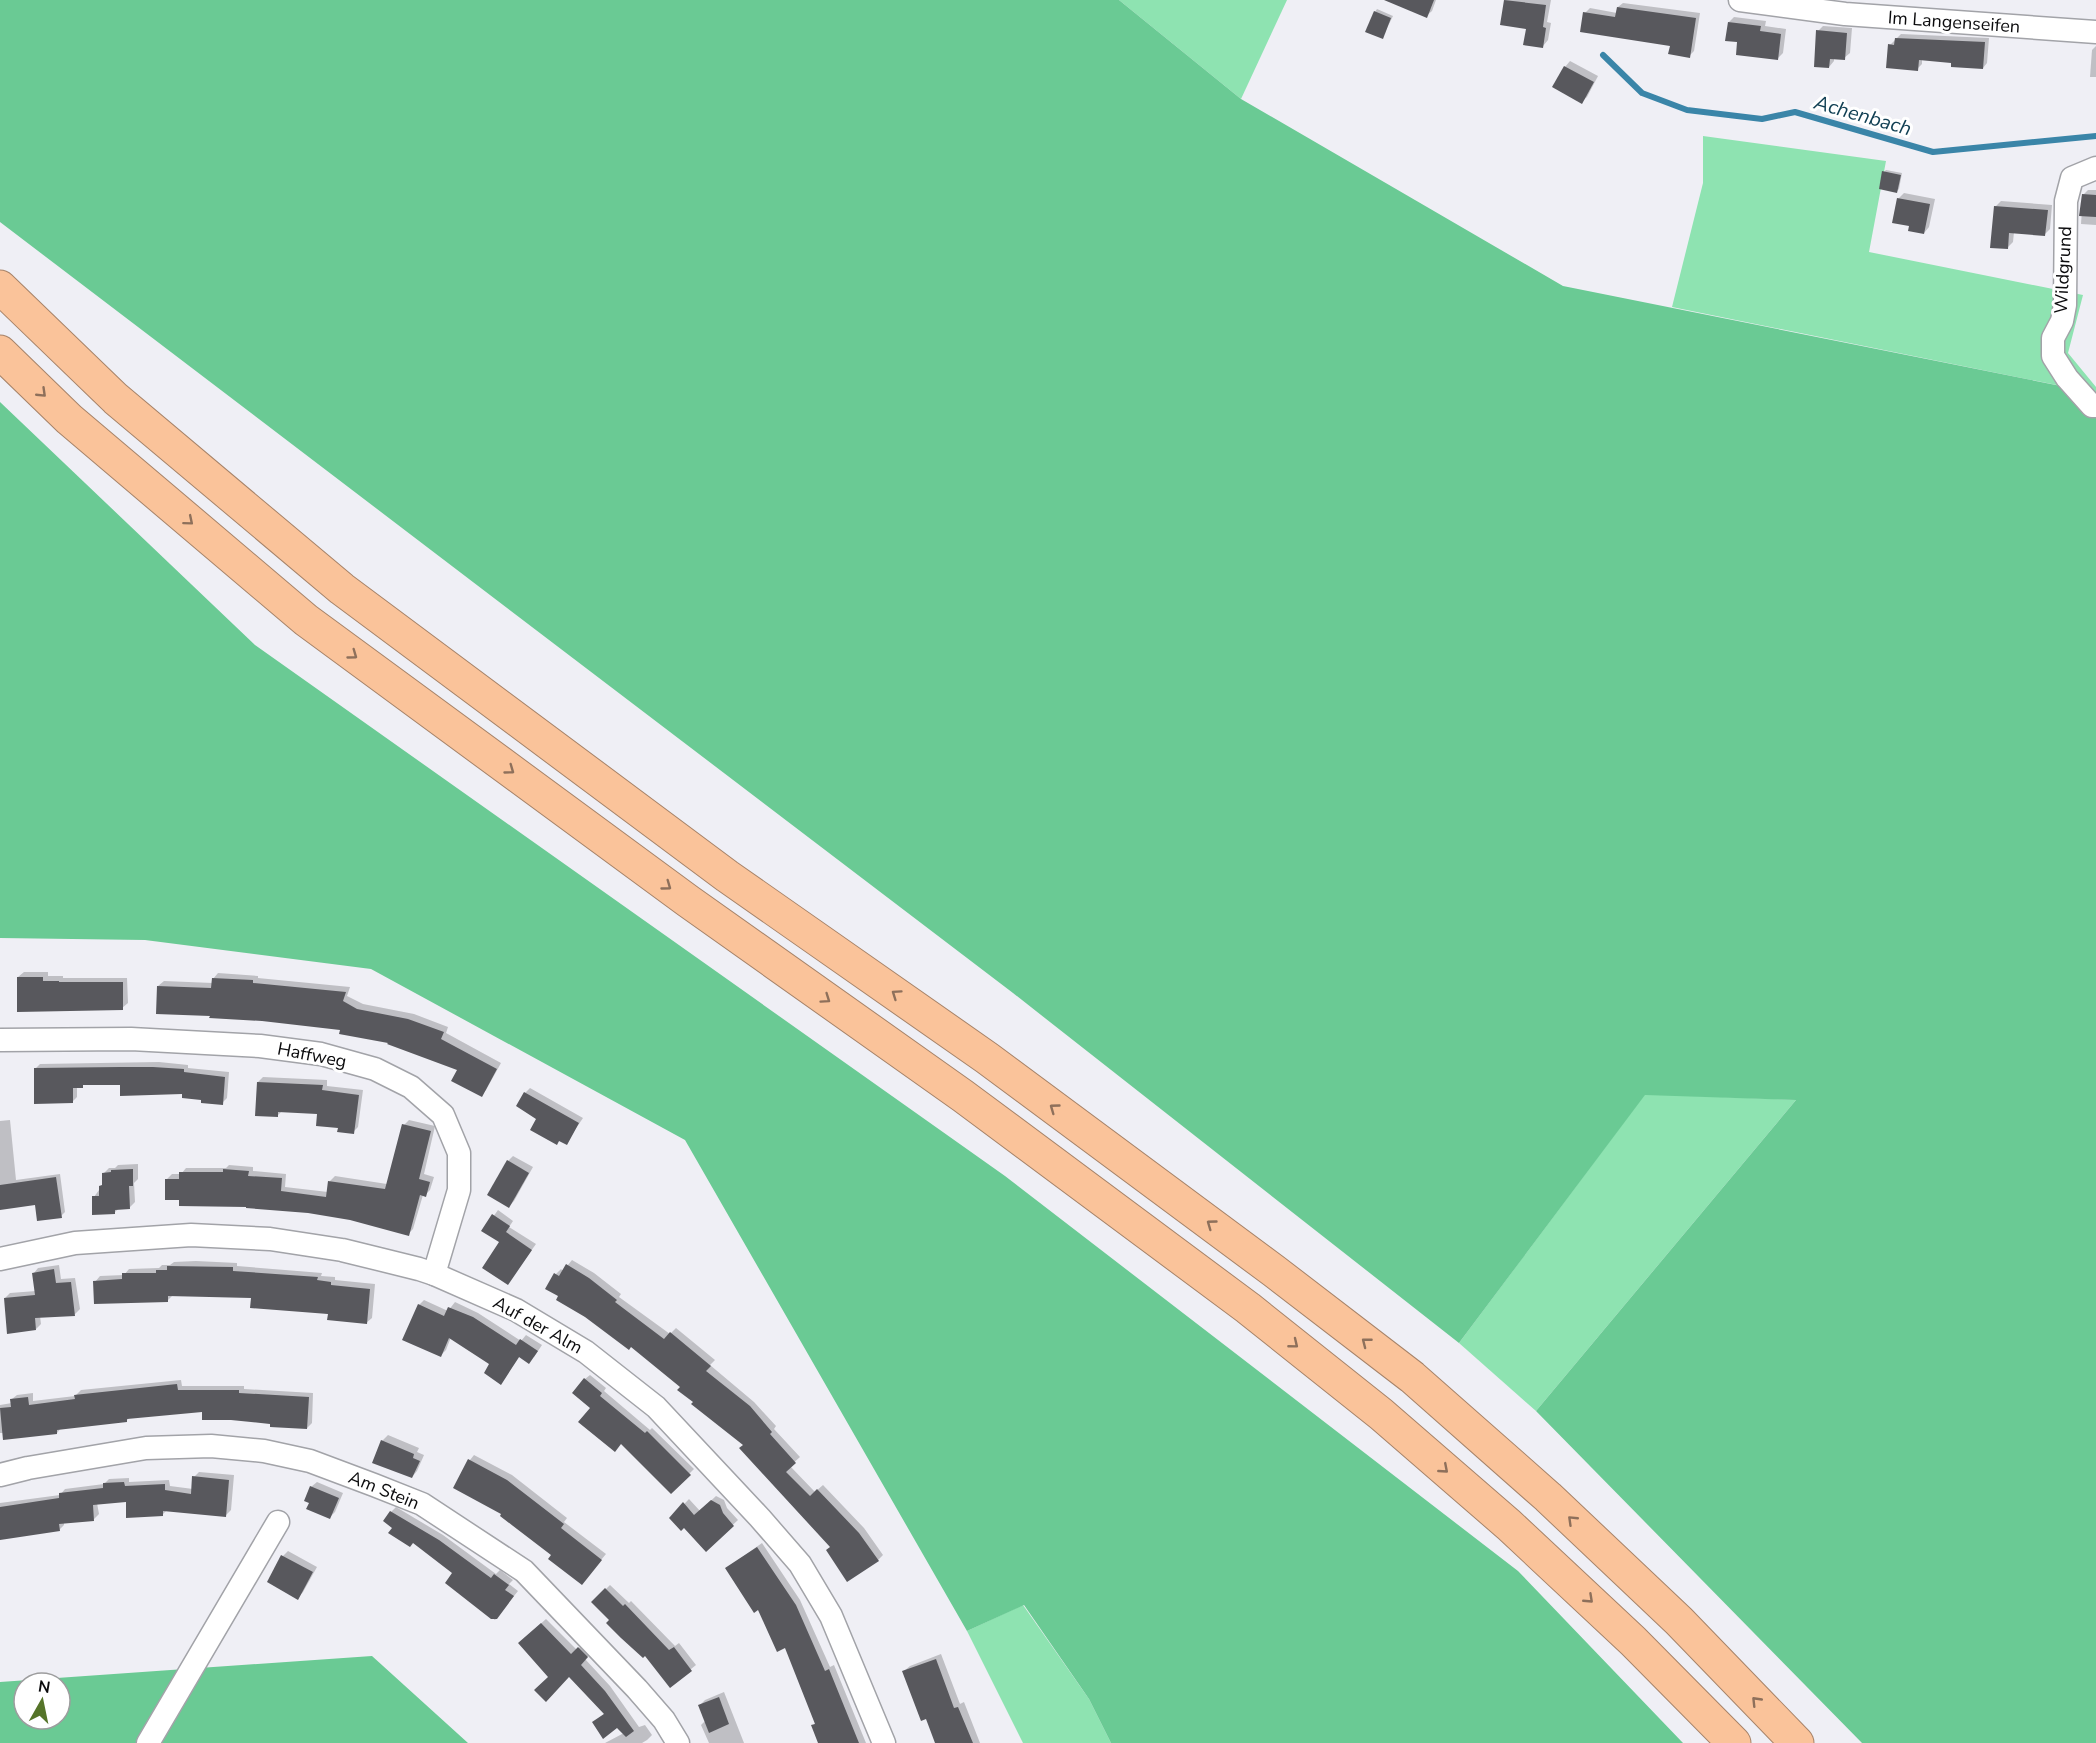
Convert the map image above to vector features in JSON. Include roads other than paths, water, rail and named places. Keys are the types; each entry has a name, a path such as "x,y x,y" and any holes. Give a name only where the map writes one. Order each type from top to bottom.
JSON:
{"highway":[{"path":"0,287 116,399 342,589 727,876 1016,1079 1412,1377 1548,1497 1679,1622 1797,1743"},
{"path":"0,352 69,419 306,620 688,901 963,1095 1239,1301 1354,1393 1509,1525 1633,1641 1734,1743"}],"street":[{"name":"Im Langenseifen","path":"1740,0 1845,14 2096,32"},
{"name":"Wildgrund","path":"2096,168 2072,178 2066,201 2065,305 2062,321 2053,338 2053,356 2067,378 2092,406 2096,406"},
{"name":"Haffweg","path":"0,1040 131,1039 260,1046 321,1054 375,1069 411,1087 443,1114 459,1153 459,1190 434,1274"},
{"name":"Auf der Alm","path":"0,1259 75,1243 191,1235 270,1239 342,1250 434,1274 516,1310 586,1352 656,1407 710,1463 800,1564 831,1616 884,1743"},
{"name":"Am Stein","path":"0,1475 146,1448 211,1446 264,1450 310,1461 374,1485 422,1504 524,1571 637,1689 664,1720 678,1743"},
{"path":"148,1743 278,1522"}],"waterway":[{"name":"Achenbach","path":"1603,55 1642,93 1687,110 1762,119 1795,112 1933,152 2096,136"}]}
